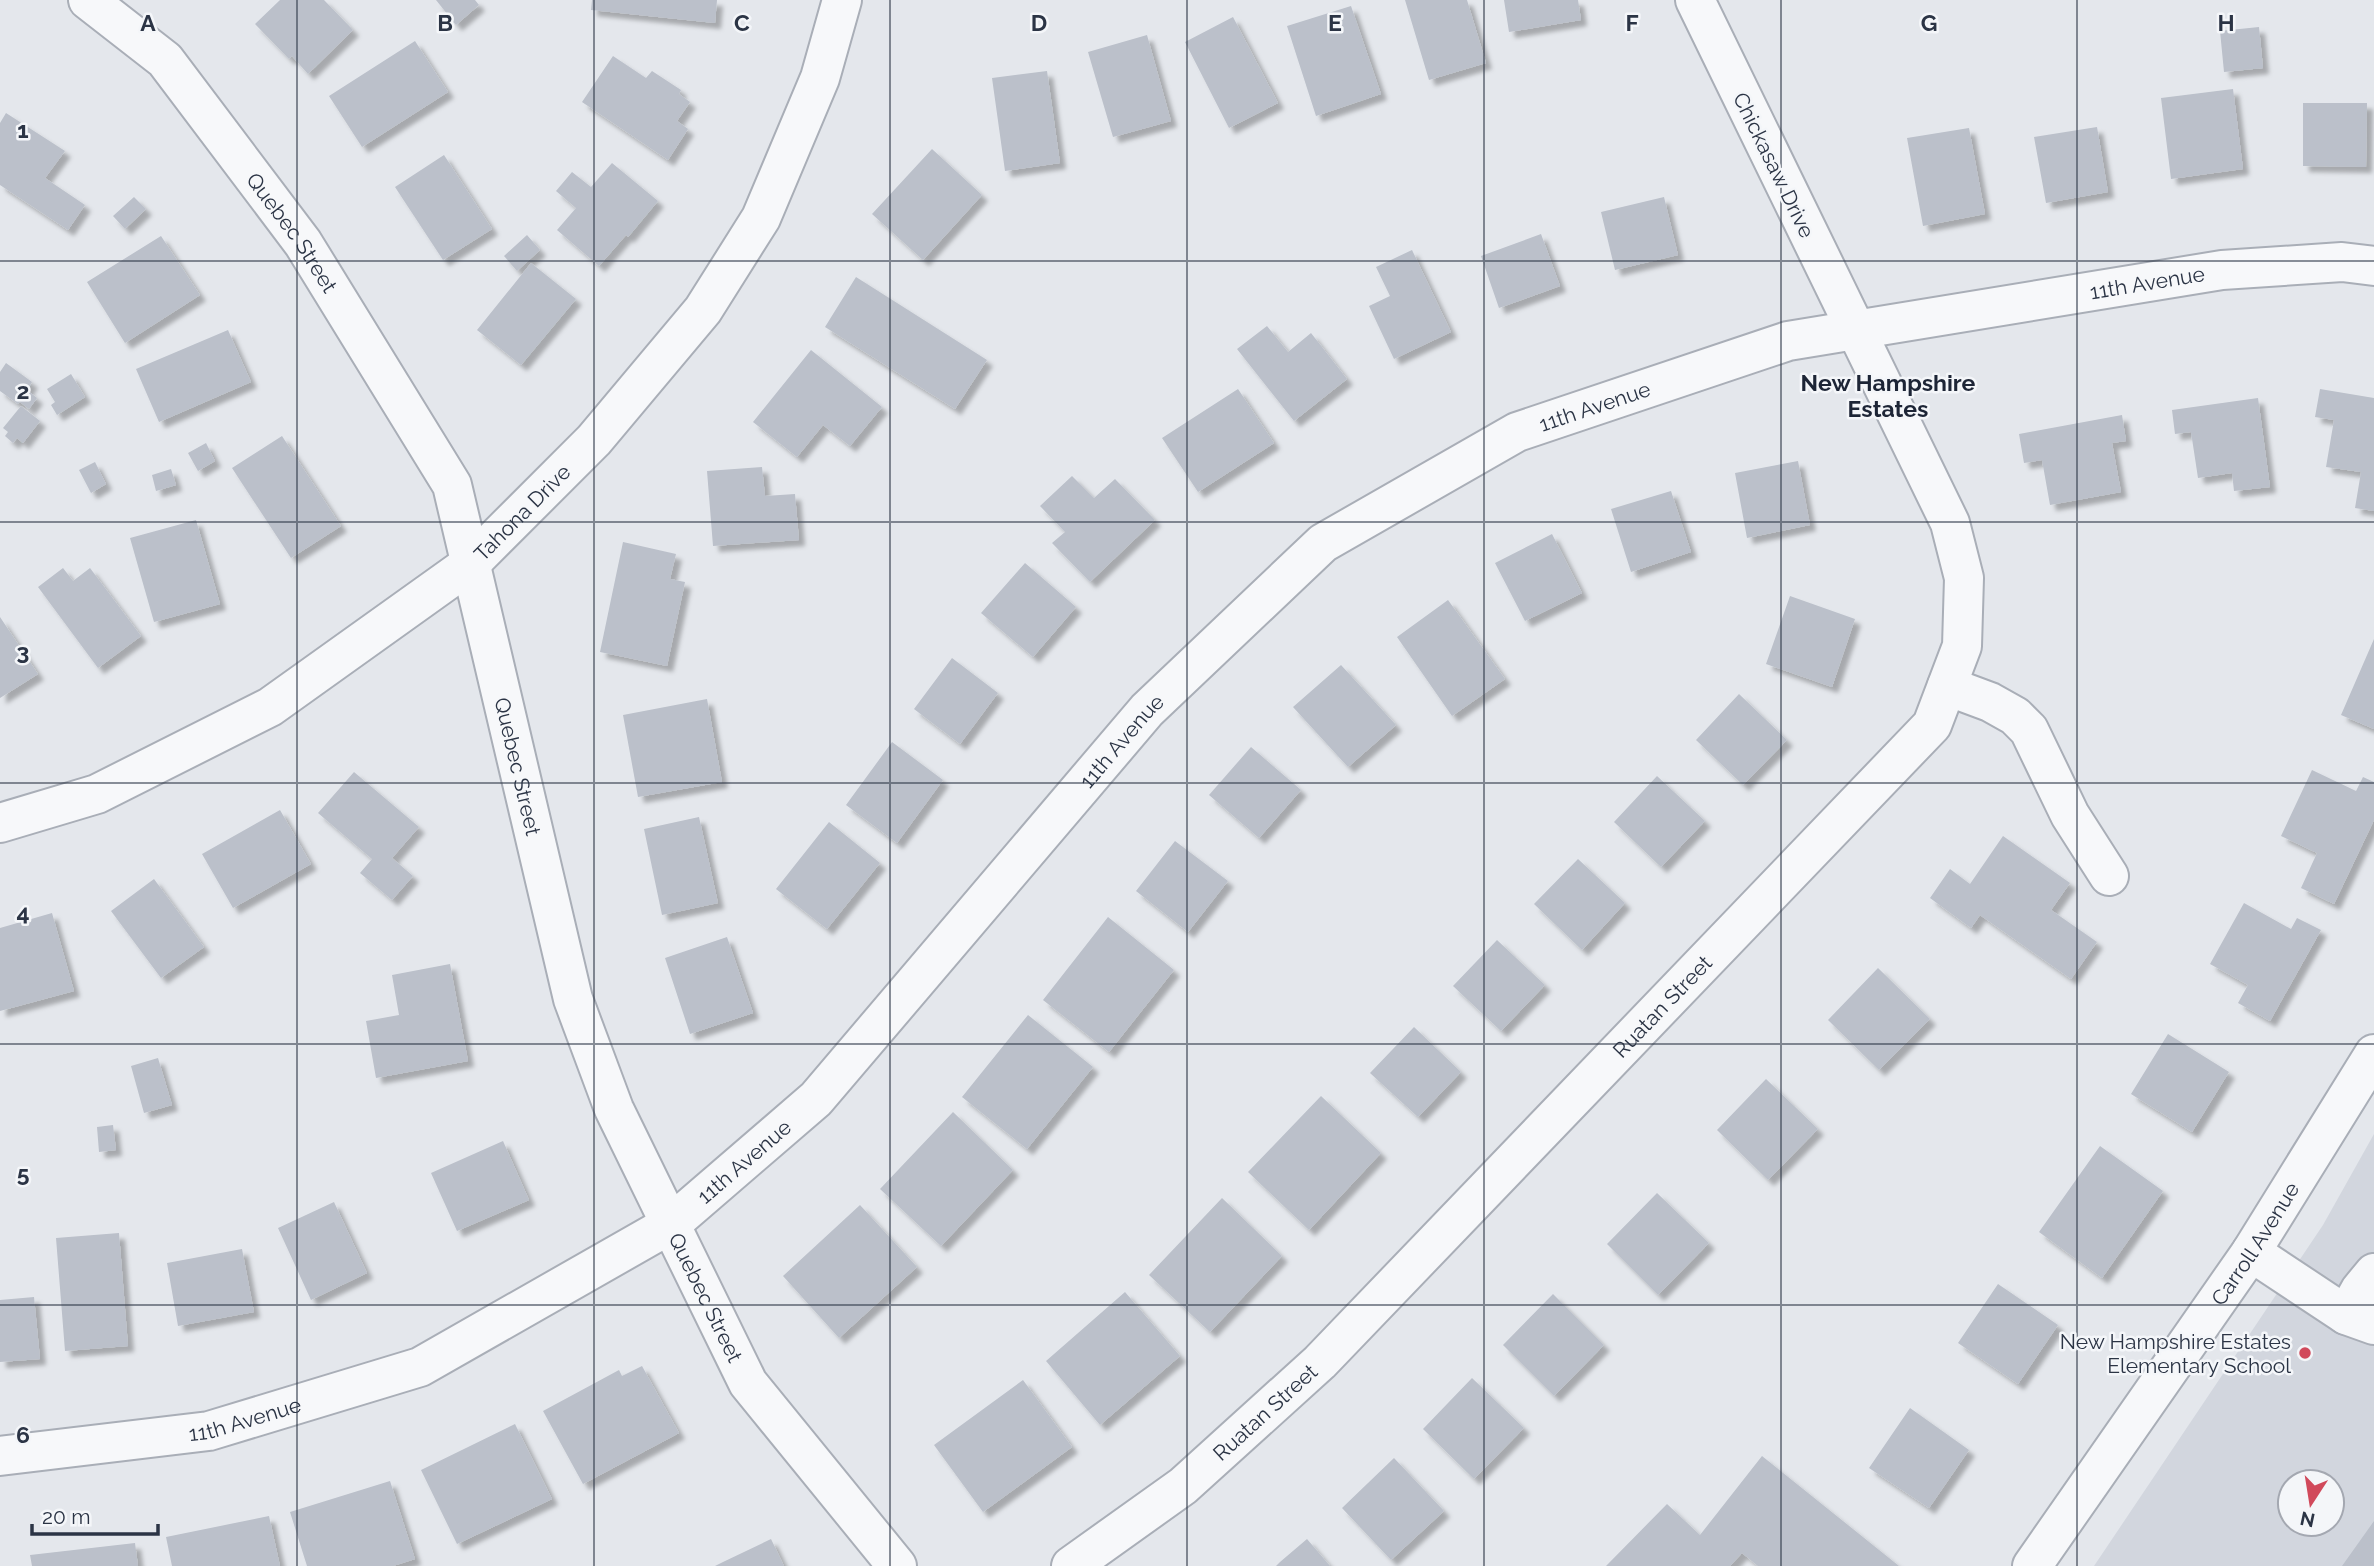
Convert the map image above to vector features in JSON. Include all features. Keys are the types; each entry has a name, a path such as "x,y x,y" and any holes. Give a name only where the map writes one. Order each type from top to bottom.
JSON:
{"street":[{"name":"Quebec Street","path":"88,0 165,60 303,243 452,485 573,999 614,1109 748,1384 897,1566"},
{"name":"Tahona Drive","path":"0,823 97,794 270,707 470,564 594,440 703,310 761,218 820,78 842,0"},
{"name":"Chickasaw Drive","path":"1695,0 1854,330"},
{"name":"11th Avenue","path":"0,1455 209,1431 420,1367 671,1224 816,1099 1147,710 1323,543 1517,432 1788,341 2221,270 2342,262 2374,266"},
{"name":"Ruatan Street","path":"1070,1566 1183,1486 1320,1362 1933,725 1962,646 1964,578 1950,523 1854,330"},
{"path":"1947,686 1990,702 2015,716 2029,730 2070,816 2109,876"},
{"name":"Carroll Avenue","path":"2032,1566 2252,1252 2374,1054"},
{"path":"2252,1252 2360,1320"},
{"path":"2360,1320 2360,1290 2374,1273"}],"shaded area":[{"name":"New Hampshire Estates Elementary School","path":"2374,1134 2374,1566 2094,1566 2323,1225"}],"building":[{"path":"280,0 324,0 353,30 308,74 292,56 289,59 255,24"},
{"path":"436,0 475,0 479,5 456,25"},
{"path":"592,0 717,0 715,23 591,10"},
{"path":"1405,0 1467,0 1486,63 1429,80"},
{"path":"1504,0 1578,0 1581,20 1509,32"},
{"path":"1351,6 1381,94 1316,116 1287,26"},
{"path":"1233,17 1278,103 1229,128 1185,42"},
{"path":"2259,27 2263,68 2224,72 2220,31"},
{"path":"1147,35 1171,121 1113,137 1088,52"},
{"path":"415,41 448,92 362,147 329,96"},
{"path":"613,56 646,78 652,71 681,90 679,94 690,102 677,121 688,129 668,160 582,102"},
{"path":"1047,71 1060,163 1005,171 992,78"},
{"path":"2233,89 2243,169 2171,179 2161,98"},
{"path":"2303,103 2367,103 2366,167 2303,166"},
{"path":"6,113 65,151 45,178 85,205 68,230 0,185 0,123"},
{"path":"2097,127 2108,192 2046,203 2034,137"},
{"path":"1969,128 1985,214 1923,226 1907,138"},
{"path":"932,149 982,195 923,260 872,214"},
{"path":"444,155 492,229 443,260 395,187"},
{"path":"612,163 658,201 599,266 557,230 576,208 556,191 572,172 591,187"},
{"path":"134,197 146,209 125,229 113,216"},
{"path":"1664,197 1678,255 1615,270 1601,212"},
{"path":"1541,234 1560,286 1499,308 1481,256"},
{"path":"527,235 540,250 517,271 504,256"},
{"path":"161,236 200,295 125,343 87,282"},
{"path":"1412,250 1451,332 1394,359 1369,306 1390,296 1376,267"},
{"path":"531,263 576,299 521,365 477,330"},
{"path":"856,277 987,360 955,409 825,327"},
{"path":"1267,326 1288,352 1311,333 1347,379 1294,421 1237,349"},
{"path":"228,330 251,382 159,422 136,369"},
{"path":"811,350 882,407 850,446 823,425 797,457 753,422"},
{"path":"6,363 32,382 27,390 37,398 29,409 0,391 0,372"},
{"path":"71,374 85,397 57,415 51,405 55,402 47,389"},
{"path":"1238,389 1274,443 1198,492 1162,438"},
{"path":"2320,389 2374,398 2374,511 2355,508 2361,472 2326,467 2334,420 2315,417"},
{"path":"2258,398 2270,487 2234,491 2232,473 2198,478 2191,432 2175,434 2172,410"},
{"path":"21,406 40,421 23,443 17,438 13,443 5,436 8,432 3,428"},
{"path":"2122,415 2126,441 2112,443 2121,492 2050,505 2042,460 2024,463 2019,434"},
{"path":"282,436 341,526 291,558 232,468"},
{"path":"206,443 215,461 198,471 188,453"},
{"path":"1798,461 1810,525 1747,538 1735,473"},
{"path":"95,462 106,484 91,493 79,470"},
{"path":"762,467 765,496 795,494 799,540 713,546 707,471"},
{"path":"171,469 176,485 156,491 152,475"},
{"path":"1072,476 1094,498 1115,479 1155,520 1090,582 1052,543 1065,532 1040,506"},
{"path":"1671,491 1691,552 1631,572 1611,509"},
{"path":"196,520 220,604 154,622 130,538"},
{"path":"1552,534 1582,593 1525,621 1495,563"},
{"path":"623,542 676,554 670,579 685,582 667,666 600,652"},
{"path":"1025,563 1076,607 1033,657 981,613"},
{"path":"63,568 73,581 90,568 141,636 98,668 38,587"},
{"path":"1790,596 1855,619 1832,687 1766,664"},
{"path":"1448,600 1505,679 1452,716 1397,637"},
{"path":"0,617 38,674 0,698"},
{"path":"2374,639 2374,729 2341,715"},
{"path":"952,658 998,693 960,744 914,709"},
{"path":"1341,665 1396,725 1348,767 1293,707"},
{"path":"1739,694 1787,740 1743,785 1696,740"},
{"path":"707,699 722,782 638,797 623,715"},
{"path":"892,742 943,780 897,843 846,805"},
{"path":"1251,747 1301,790 1259,838 1209,795"},
{"path":"2312,770 2356,791 2363,777 2374,782 2374,820 2334,904 2301,888 2317,853 2281,836"},
{"path":"354,772 419,827 392,858 413,876 392,900 360,873 372,859 318,813"},
{"path":"1657,776 1705,821 1661,867 1614,822"},
{"path":"280,810 311,864 233,908 202,854"},
{"path":"699,817 718,903 662,915 644,829"},
{"path":"829,822 880,863 827,929 776,889"},
{"path":"2003,836 2070,883 2051,910 2097,942 2071,979 1980,915 1971,928 1930,898 1950,869 1970,884"},
{"path":"1175,841 1228,881 1188,932 1136,891"},
{"path":"1578,859 1625,903 1582,950 1534,904"},
{"path":"154,879 204,947 161,978 111,911"},
{"path":"2244,903 2291,929 2297,918 2321,930 2270,1021 2238,1003 2248,985 2210,964"},
{"path":"52,913 74,991 0,1011 0,928"},
{"path":"1108,917 1174,970 1109,1052 1043,1000"},
{"path":"727,937 753,1013 690,1034 665,958"},
{"path":"1497,940 1545,985 1501,1031 1453,986"},
{"path":"450,964 468,1061 376,1078 366,1021 399,1015 392,975"},
{"path":"1878,968 1930,1019 1879,1070 1828,1020"},
{"path":"1028,1015 1093,1067 1027,1149 962,1097"},
{"path":"1414,1027 1461,1072 1418,1117 1370,1073"},
{"path":"2168,1034 2229,1072 2192,1132 2131,1094"},
{"path":"158,1058 172,1105 144,1113 131,1066"},
{"path":"1766,1079 1818,1129 1768,1180 1717,1130"},
{"path":"1321,1096 1381,1153 1309,1230 1248,1172"},
{"path":"953,1112 1013,1170 941,1246 880,1189"},
{"path":"113,1125 116,1150 99,1152 97,1127"},
{"path":"503,1141 529,1200 457,1231 431,1173"},
{"path":"2100,1146 2163,1191 2102,1278 2039,1232"},
{"path":"1657,1193 1709,1243 1658,1295 1607,1244"},
{"path":"1222,1198 1282,1256 1210,1332 1149,1275"},
{"path":"334,1202 367,1273 311,1300 278,1228"},
{"path":"860,1205 917,1267 839,1338 783,1276"},
{"path":"119,1233 128,1346 65,1351 56,1238"},
{"path":"242,1249 254,1312 178,1326 167,1263"},
{"path":"1998,1284 2058,1325 2018,1384 1958,1343"},
{"path":"1125,1292 1180,1356 1100,1425 1046,1361"},
{"path":"1553,1294 1604,1345 1554,1396 1503,1345"},
{"path":"34,1297 40,1359 0,1362 0,1300"},
{"path":"642,1366 679,1433 583,1484 543,1411 619,1370 622,1376"},
{"path":"1472,1378 1524,1428 1474,1479 1423,1429"},
{"path":"1023,1380 1072,1447 983,1512 934,1445"},
{"path":"1910,1408 1969,1450 1929,1508 1869,1468"},
{"path":"515,1424 552,1499 457,1544 421,1470"},
{"path":"1762,1456 1899,1566 1758,1566 1742,1553 1730,1566 1606,1566 1667,1504 1700,1535"},
{"path":"1394,1458 1444,1511 1391,1560 1342,1508"},
{"path":"390,1481 415,1559 393,1566 307,1566 290,1512"},
{"path":"269,1516 280,1566 172,1566 166,1537"},
{"path":"2374,1521 2374,1566 2342,1566"},
{"path":"771,1539 784,1566 715,1566 723,1562"},
{"path":"1307,1539 1330,1566 1276,1566 1280,1562"},
{"path":"135,1543 138,1566 32,1566 30,1555"}],"place":[{"name":"New Hampshire Estates Elementary School","path":"2305,1353"}],"district":[{"name":"New Hampshire Estates","path":"1888,395"}]}
